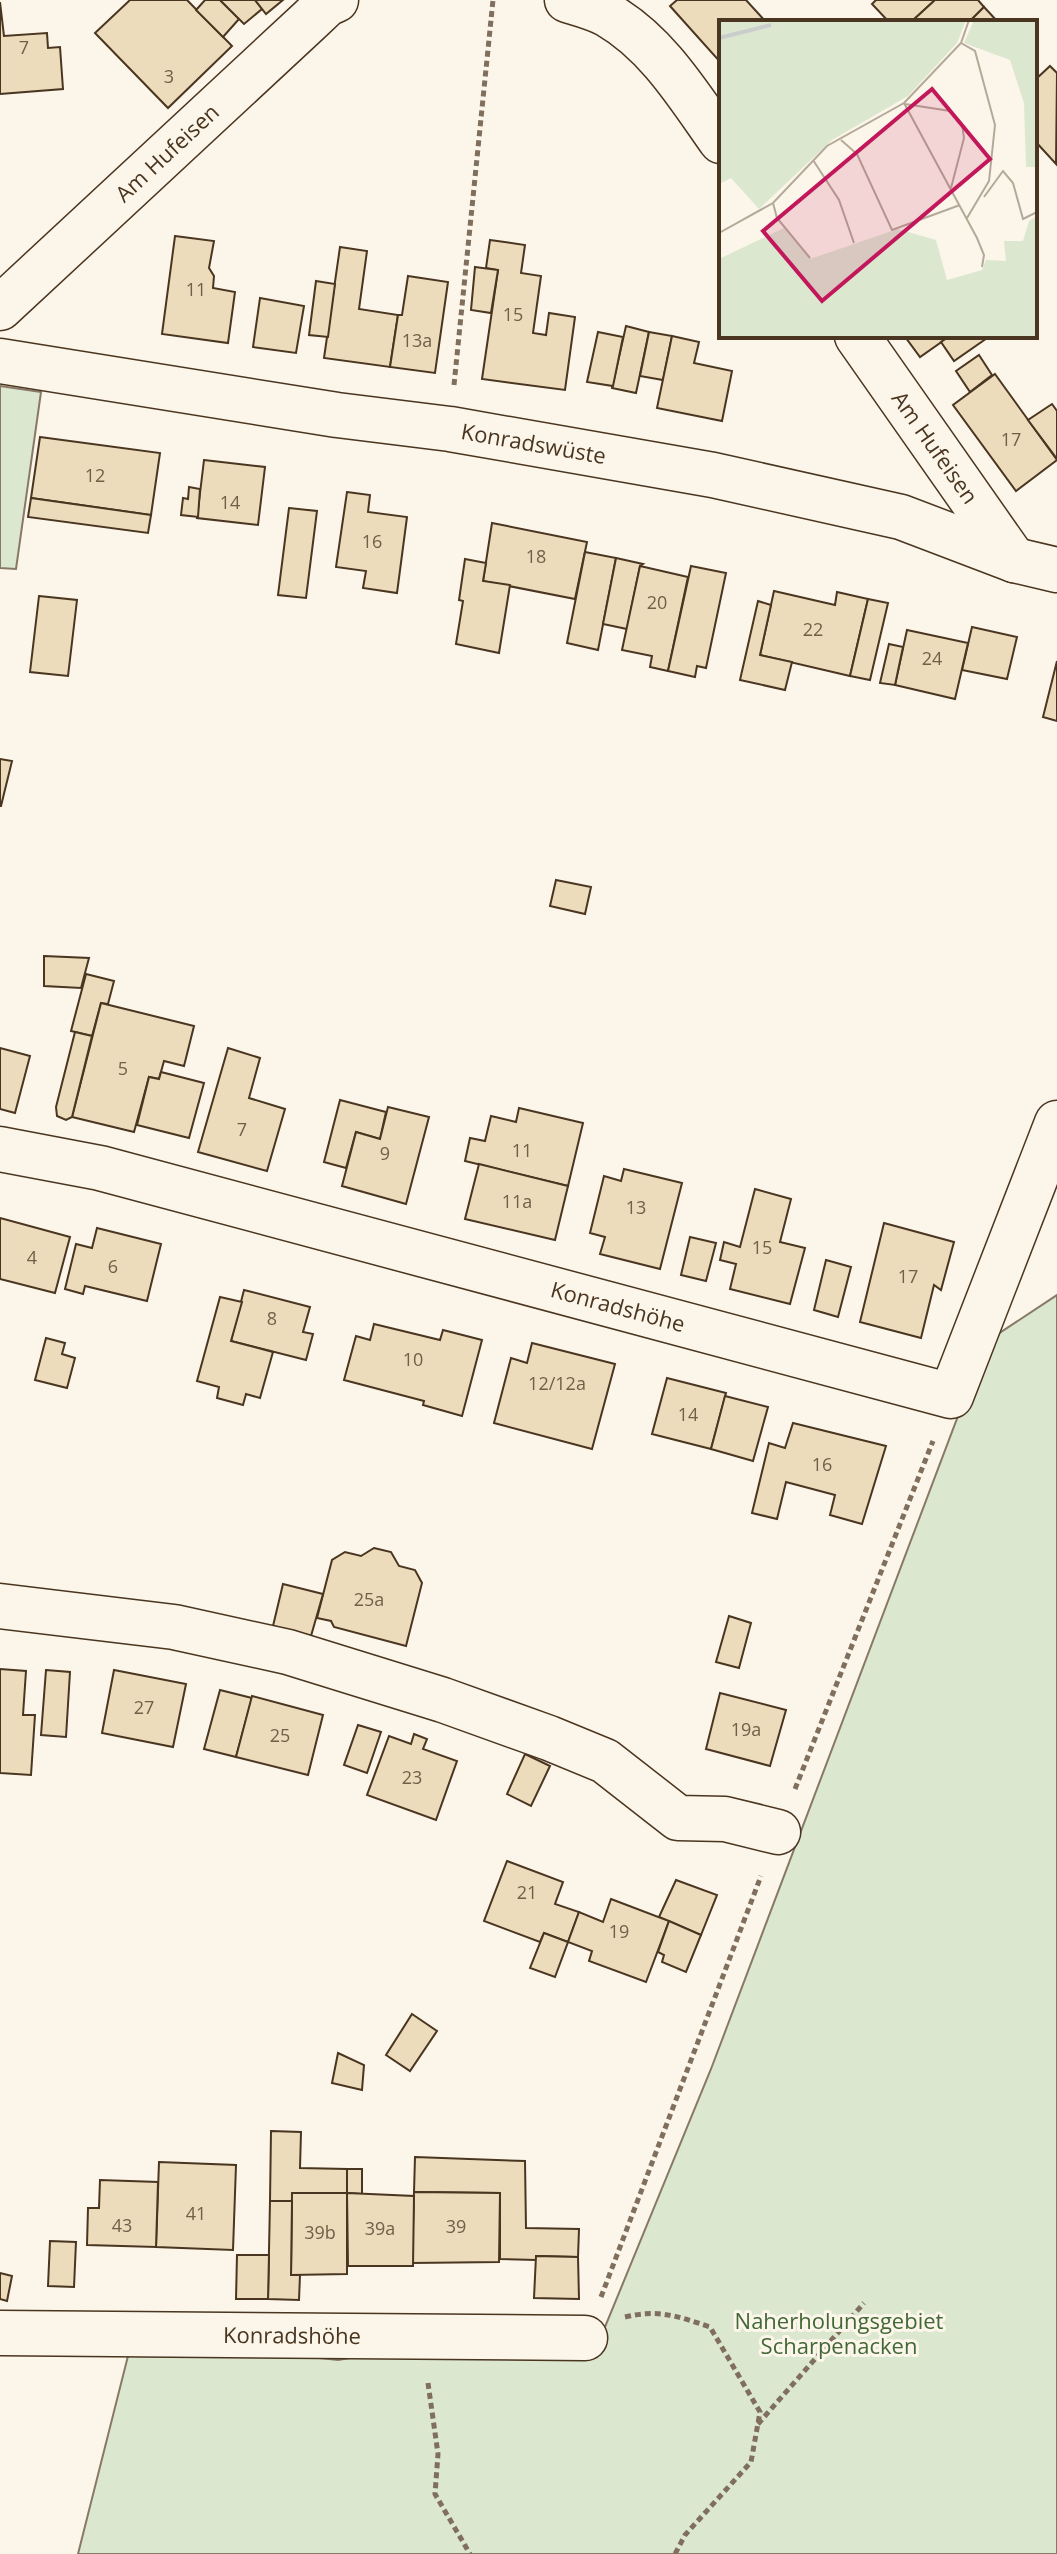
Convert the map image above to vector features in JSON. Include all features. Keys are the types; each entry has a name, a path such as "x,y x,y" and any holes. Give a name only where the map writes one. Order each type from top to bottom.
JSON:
{"street":[{"name":"Am Hufeisen","path":"0,308 309,21 336,0"},
{"path":"567,0 608,15 637,38 672,70 719,138"},
{"name":"Am Hufeisen","path":"858,338 1014,560"},
{"name":"Konradswüste","path":"0,361 337,415 450,429 713,475 901,517 1014,560 1057,570"},
{"name":"Konradshöhe","path":"0,1149 100,1168 951,1396 1057,1123"},
{"path":"0,1606 174,1627 288,1652 443,1700 591,1755 605,1761 678,1818 725,1819 778,1832"},
{"name":"Konradshöhe","path":"0,2333 585,2338"}],"path":[{"path":"450,429 493,0"},
{"path":"758,2425 864,2303"},
{"path":"585,2338 618,2319 645,2313 670,2313 710,2327 760,2412 751,2462 685,2535 675,2554"},
{"path":"418,2335 438,2454 435,2494 470,2554"}],"green space":[{"path":"0,386 41,392 16,569 0,568"},
{"name":"Naherholungsgebiet Scharpenacken","path":"1057,1295 1057,2554 78,2554 130,2348 237,2349 338,2360 411,2348 598,2344 711,2069 986,1342"}],"building":[{"path":"130,0 187,0 232,46 168,108 95,33"},
{"path":"205,0 220,0 239,19 223,37 196,10"},
{"path":"220,0 255,0 262,9 244,24"},
{"path":"255,0 283,0 266,14"},
{"path":"677,0 746,0 764,20 719,20 719,61 670,6"},
{"path":"876,0 935,0 913,20 887,20 872,4"},
{"path":"935,0 978,0 984,7 971,20 913,20"},
{"path":"0,2 4,36 47,33 48,48 60,47 63,89 0,94"},
{"path":"984,7 996,20 971,20"},
{"path":"1050,66 1057,73 1056,164 1037,143 1037,78"},
{"path":"175,236 214,241 209,268 214,276 213,288 235,292 228,343 162,334"},
{"path":"490,240 525,245 521,273 541,276 533,333 546,335 549,313 575,317 565,390 482,379 498,270 486,268"},
{"path":"340,247 367,251 359,309 398,315 390,367 324,358"},
{"path":"475,267 498,270 491,313 471,310"},
{"path":"408,276 448,282 435,373 390,367"},
{"path":"316,281 335,284 328,337 309,335"},
{"path":"260,298 304,306 296,353 253,347"},
{"path":"626,326 649,332 636,393 612,388"},
{"path":"598,332 623,337 613,386 587,382"},
{"path":"649,332 672,336 663,380 640,376"},
{"path":"672,336 699,342 694,363 732,371 722,421 657,408"},
{"path":"906,338 947,338 920,357"},
{"path":"947,338 987,338 954,361 941,342"},
{"path":"979,355 992,375 970,392 956,371"},
{"path":"995,374 1057,460 1016,491 953,405"},
{"path":"1052,404 1057,411 1057,459 1028,420"},
{"path":"40,437 160,453 151,515 31,498"},
{"path":"204,460 265,467 258,525 197,518"},
{"path":"189,487 200,489 198,517 181,515 183,498 188,499"},
{"path":"347,492 370,495 368,512 407,517 397,593 363,588 366,571 336,567"},
{"path":"31,498 151,515 148,533 28,517"},
{"path":"289,508 317,511 306,598 278,595"},
{"path":"492,523 587,542 575,599 483,581"},
{"path":"585,552 616,558 598,650 567,643"},
{"path":"616,558 643,564 640,566 627,629 603,624"},
{"path":"465,559 486,563 483,581 510,585 499,653 456,644 463,601 459,600"},
{"path":"640,566 688,577 668,671 650,667 652,656 622,650"},
{"path":"691,566 726,573 706,668 697,666 695,677 668,671"},
{"path":"774,591 835,605 837,592 868,599 850,676 760,655"},
{"path":"39,596 77,600 68,676 30,672"},
{"path":"868,599 888,603 870,680 850,676"},
{"path":"758,601 771,605 760,655 792,662 785,690 740,680"},
{"path":"972,627 1017,637 1007,679 962,670"},
{"path":"907,630 968,643 955,699 895,685"},
{"path":"889,644 903,647 895,685 880,683"},
{"path":"1057,661 1057,721 1043,717"},
{"path":"0,759 12,761 1,806 0,806"},
{"path":"556,880 591,887 585,914 550,906"},
{"path":"44,956 89,958 81,988 44,986"},
{"path":"86,974 114,981 108,1004 101,1003 92,1036 71,1031"},
{"path":"101,1003 194,1026 184,1066 164,1061 159,1079 149,1077 134,1132 72,1117"},
{"path":"75,1032 92,1036 72,1117 66,1120 57,1116 56,1107"},
{"path":"0,1048 30,1056 15,1113 0,1109"},
{"path":"228,1048 260,1058 249,1098 285,1109 267,1171 198,1152"},
{"path":"161,1072 204,1083 189,1138 137,1125 149,1077 159,1079"},
{"path":"340,1100 386,1112 380,1139 356,1132 346,1168 324,1162"},
{"path":"388,1107 429,1117 406,1204 342,1186 356,1132 380,1139"},
{"path":"519,1108 583,1123 568,1186 465,1161 470,1138 485,1141 491,1116 516,1122"},
{"path":"479,1164 568,1186 555,1240 465,1219"},
{"path":"624,1169 682,1183 660,1269 600,1254 605,1237 590,1233 604,1176 621,1181"},
{"path":"755,1189 791,1199 780,1242 805,1248 790,1304 730,1289 736,1264 720,1260 724,1242 740,1247"},
{"path":"0,1218 70,1237 55,1293 0,1279"},
{"path":"884,1223 954,1242 941,1290 934,1285 921,1338 860,1322"},
{"path":"97,1228 161,1244 147,1301 85,1286 83,1294 65,1289 76,1244 92,1248"},
{"path":"690,1237 716,1243 706,1281 681,1275"},
{"path":"826,1260 851,1267 838,1317 814,1310"},
{"path":"244,1290 310,1307 303,1332 313,1334 306,1360 231,1341"},
{"path":"220,1297 242,1302 231,1341 273,1352 260,1398 246,1394 243,1405 217,1398 219,1387 197,1381"},
{"path":"374,1324 440,1340 443,1330 482,1340 462,1416 423,1405 424,1401 344,1380 356,1336 370,1340"},
{"path":"46,1338 65,1343 62,1354 75,1358 67,1388 35,1380"},
{"path":"532,1343 615,1364 592,1449 494,1423 511,1358 527,1363"},
{"path":"667,1378 726,1393 711,1449 652,1434"},
{"path":"725,1396 768,1407 753,1461 711,1449"},
{"path":"793,1423 886,1446 862,1524 830,1515 835,1495 786,1482 777,1519 752,1513 769,1443 785,1448"},
{"path":"374,1548 391,1552 399,1566 415,1570 422,1583 406,1646 334,1627 331,1621 317,1618 332,1560 345,1552 361,1556"},
{"path":"283,1584 323,1594 311,1636 273,1626"},
{"path":"729,1616 751,1623 739,1668 716,1662"},
{"path":"0,1669 26,1671 23,1715 35,1715 31,1775 0,1773"},
{"path":"46,1670 70,1672 66,1737 41,1735"},
{"path":"114,1670 186,1684 173,1747 102,1733"},
{"path":"220,1690 252,1698 236,1757 204,1749"},
{"path":"720,1693 786,1710 770,1766 706,1749"},
{"path":"252,1696 323,1715 308,1775 236,1757"},
{"path":"358,1725 381,1732 367,1773 344,1765"},
{"path":"414,1734 427,1739 423,1749 457,1761 436,1820 367,1795 389,1736 411,1744"},
{"path":"525,1754 550,1766 531,1806 507,1794"},
{"path":"507,1861 563,1882 555,1904 579,1912 568,1942 544,1933 540,1942 484,1921"},
{"path":"676,1880 717,1895 701,1935 659,1917"},
{"path":"611,1899 669,1921 646,1982 589,1961 592,1951 568,1942 579,1912 603,1922"},
{"path":"669,1921 701,1935 686,1972 662,1962 664,1955 658,1952"},
{"path":"544,1933 568,1942 555,1977 530,1968"},
{"path":"412,2014 437,2031 410,2071 386,2055"},
{"path":"338,2053 364,2065 362,2090 332,2083"},
{"path":"271,2131 301,2132 300,2168 347,2169 347,2193 292,2193 292,2201 270,2201"},
{"path":"415,2157 525,2161 526,2228 579,2229 578,2257 500,2259 500,2193 414,2192"},
{"path":"159,2162 236,2165 233,2250 156,2247"},
{"path":"347,2169 362,2169 362,2194 347,2193"},
{"path":"100,2180 158,2182 156,2247 87,2245 88,2208 99,2208"},
{"path":"414,2192 500,2193 499,2262 412,2263"},
{"path":"292,2193 347,2193 347,2274 291,2275"},
{"path":"347,2193 414,2196 413,2266 348,2266"},
{"path":"270,2201 292,2201 291,2275 300,2275 299,2300 268,2299"},
{"path":"50,2241 76,2242 74,2287 48,2286"},
{"path":"237,2255 269,2255 268,2299 236,2299"},
{"path":"536,2256 578,2257 579,2299 534,2298"},
{"path":"0,2273 12,2276 7,2301 0,2299"}]}
